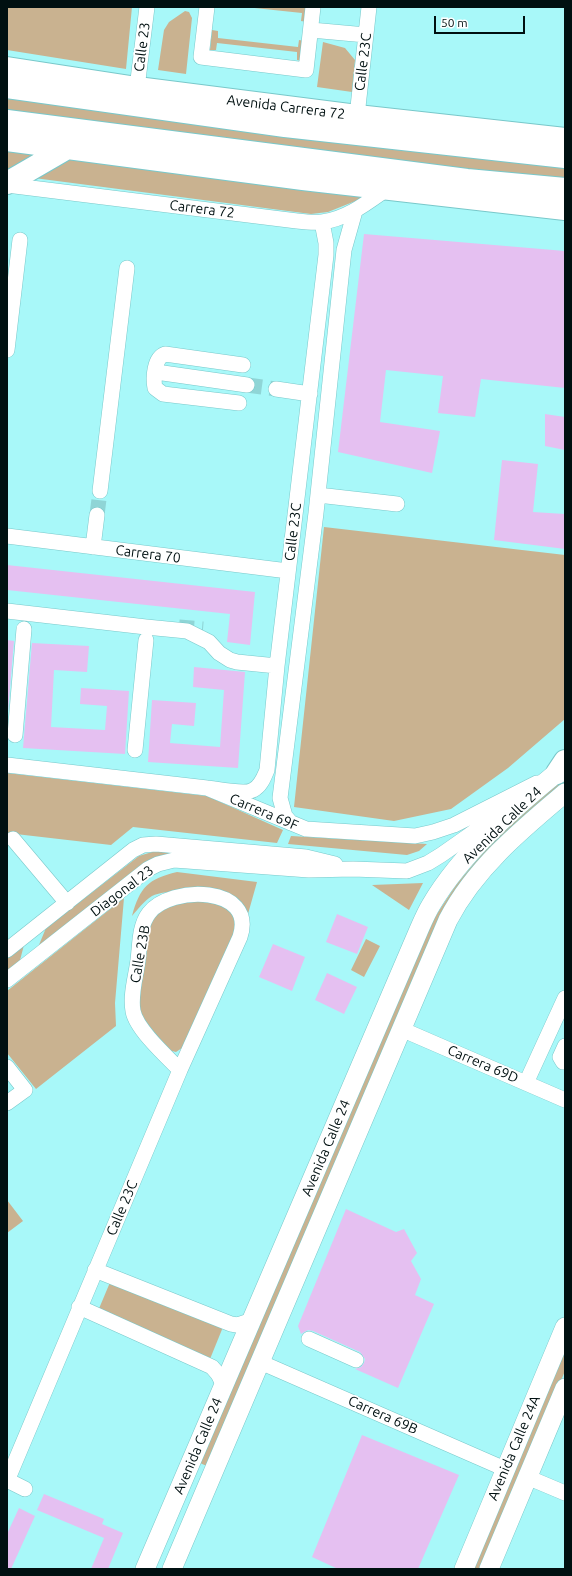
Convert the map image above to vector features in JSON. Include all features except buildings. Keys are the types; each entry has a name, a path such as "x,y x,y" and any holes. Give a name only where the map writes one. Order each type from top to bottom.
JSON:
{"highway":[{"name":"Avenida Carrera 72","path":"7,68 137,88 564,143"},
{"name":"Avenida Carrera 72","path":"7,87 285,126 564,143"},
{"path":"7,121 467,180 565,189"},
{"path":"7,140 303,179 565,209"},
{"path":"7,184 69,147"},
{"path":"212,166 242,151"}],"main road":[{"name":"Avenida Calle 24","path":"146,1569 415,938 431,905 460,866 486,837 562,767"},
{"name":"Avenida Calle 24","path":"172,1569 448,920 464,892 502,849 565,793"},
{"name":"Avenida Calle 24A","path":"464,1569 565,1327"},
{"name":"Avenida Calle 24A","path":"489,1569 565,1388"},
{"path":"153,1551 204,1494"}],"street":[{"name":"Calle 23","path":"137,88 147,7"},
{"path":"206,7 201,57 306,70 314,7"},
{"name":"Calle 23C","path":"357,116 369,7"},
{"path":"311,30 366,35"},
{"name":"Carrera 72","path":"7,184 297,221 322,222 341,217 355,211 388,188"},
{"name":"Calle 23C","path":"291,823 285,816 280,798 318,495 344,250 355,211"},
{"name":"Calle 23C","path":"207,788 248,792 259,786 267,770 277,666 326,255 326,243 322,222"},
{"path":"7,350 20,240"},
{"path":"100,491 127,268"},
{"path":"239,403 163,394 156,388 157,360 165,354 243,365"},
{"path":"156,372 247,385"},
{"path":"276,388 310,394"},
{"path":"318,495 397,504"},
{"path":"93,547 97,515"},
{"name":"Carrera 70","path":"7,536 288,571"},
{"path":"7,611 146,627 187,630 209,642 219,653 230,660 277,666"},
{"path":"15,735 24,629"},
{"path":"203,629 216,639 230,660"},
{"path":"135,750 146,640"},
{"name":"Carrera 69F","path":"7,765 207,788 306,829 415,836 454,825 562,767"},
{"name":"Diagonal 23","path":"7,980 148,869 158,864 174,860 309,870 353,869 407,871 428,863 562,767"},
{"path":"13,839 66,903"},
{"name":"Diagonal 23","path":"7,950 133,850 148,844 306,857 353,869"},
{"name":"Calle 23C","path":"7,1480 79,1306 180,1070 243,929 241,914 231,902 223,898 190,894 175,897 162,903"},
{"name":"Calle 23B","path":"162,903 150,912 143,923 133,993 133,1012 138,1025 180,1070"},
{"path":"22,968 42,922"},
{"path":"526,1083 565,998"},
{"name":"Carrera 69D","path":"401,1029 565,1100"},
{"path":"565,1046 560,1057 563,1062 565,1062"},
{"path":"7,1067 24,1090 7,1103"},
{"path":"95,1270 231,1324 237,1325 252,1320"},
{"path":"79,1306 212,1367 218,1374 224,1386"},
{"path":"308,1340 356,1360"},
{"name":"Carrera 69B","path":"260,1362 505,1469"},
{"path":"527,1477 565,1493"},
{"path":"7,1480 25,1488"}],"shaded area":[{"path":"7,7 132,7 126,69 7,50"},
{"path":"245,7 309,7 307,22 301,21 302,13"},
{"path":"185,11 189,12 192,18 186,74 158,70 164,30 169,22"},
{"path":"212,30 218,31 218,38 298,47 299,40 305,41 302,61 297,60 297,52 217,43 216,50 210,50"},
{"path":"323,42 345,48 355,60 352,92 317,87"},
{"path":"7,94 565,161 565,184 7,112"},
{"path":"7,147 45,152 7,170"},
{"path":"72,154 368,196 328,212 311,214 34,178"},
{"path":"324,527 565,555 565,719 508,768 451,809 394,821 294,807"},
{"path":"7,773 207,796 283,830 277,843 133,827 111,845 7,833"},
{"path":"565,776 565,785 462,887 209,1467 200,1463 307,1208 433,920 456,885 491,843"},
{"path":"291,836 427,844 419,851 407,855 288,844"},
{"path":"162,851 199,854 164,857 36,952 46,928 139,856"},
{"path":"177,872 257,882 248,914 241,902 233,897 211,892 183,891 160,893 152,896 132,916 142,891 152,881"},
{"path":"423,883 409,910 372,885"},
{"path":"124,898 115,1003 116,1026 36,1089 7,1053 7,991"},
{"path":"207,901 226,906 230,909 236,916 237,925 233,937 182,1048 176,1052 168,1050 140,1014 139,1002 149,926 152,918 176,902"},
{"path":"366,939 380,946 364,977 351,970"},
{"path":"24,945 19,964 7,974 7,959"},
{"path":"7,1200 23,1221 7,1233"},
{"path":"111,1280 223,1327 210,1359 98,1311"},
{"path":"565,1345 565,1371 484,1562 480,1569 473,1569"}],"tunnel":[{"path":"247,385 276,389"},
{"path":"97,515 100,491"},
{"path":"179,627 203,629"}]}
